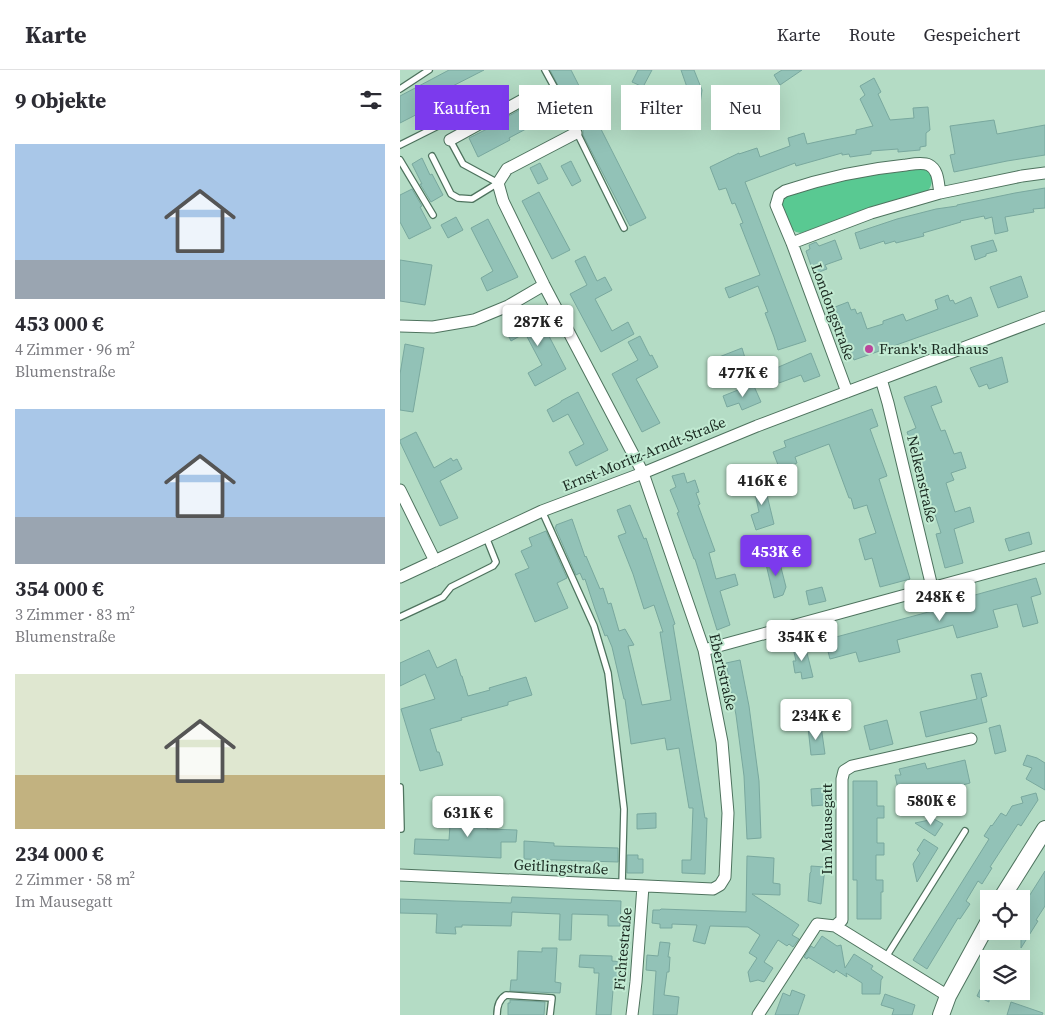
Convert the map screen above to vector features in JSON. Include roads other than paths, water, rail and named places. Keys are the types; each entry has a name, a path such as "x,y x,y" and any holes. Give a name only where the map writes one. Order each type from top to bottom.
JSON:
{"main road":[{"path":"1007,890 1045,829"},
{"path":"941,1015 948,996 980,937"}],"street":[{"path":"450,140 519,102"},
{"path":"498,183 506,169 576,133"},
{"name":"Londongstraße","path":"847,392 776,205 780,195 785,191 843,175 885,167 923,164 929,165 936,172 940,193"},
{"path":"792,243 872,214 940,193 1045,173"},
{"name":"Ebertstraße","path":"498,183 503,201 544,285 643,473 704,650 722,742 728,813 725,877 720,886"},
{"path":"400,326 433,327 474,320 508,306 544,285"},
{"name":"Ernst-Moritz-Arndt-Straße","path":"400,577 542,511 643,473 757,426 1045,317"},
{"name":"Nelkenstraße","path":"881,379 932,587"},
{"path":"400,490 435,561"},
{"path":"704,650 1045,557"},
{"name":"Im Mausegatt","path":"835,926 842,920 842,779 844,771 852,766 971,739"},
{"name":"Geitlingstraße","path":"400,875 713,889 720,886"},
{"name":"Fichtestraße","path":"632,1015 642,886"},
{"path":"758,1015 817,924 835,926 948,996"}],"lane":[{"path":"400,89 429,70"},
{"path":"545,70 624,228"},
{"path":"400,145 430,130"},
{"path":"450,140 462,164 498,183"},
{"path":"432,156 451,194 458,198 472,199 498,183"},
{"path":"400,160 433,215"},
{"path":"542,511 594,626 608,673 624,809 622,885"},
{"path":"400,617 443,597 451,587 493,566 496,562 486,537"},
{"path":"400,787 401,829"},
{"path":"886,957 965,831"},
{"path":"497,1015 497,1008 502,998 506,995 552,998 550,1015"}],"place":[{"name":"Frank's Radhaus","path":"869,349"}]}
